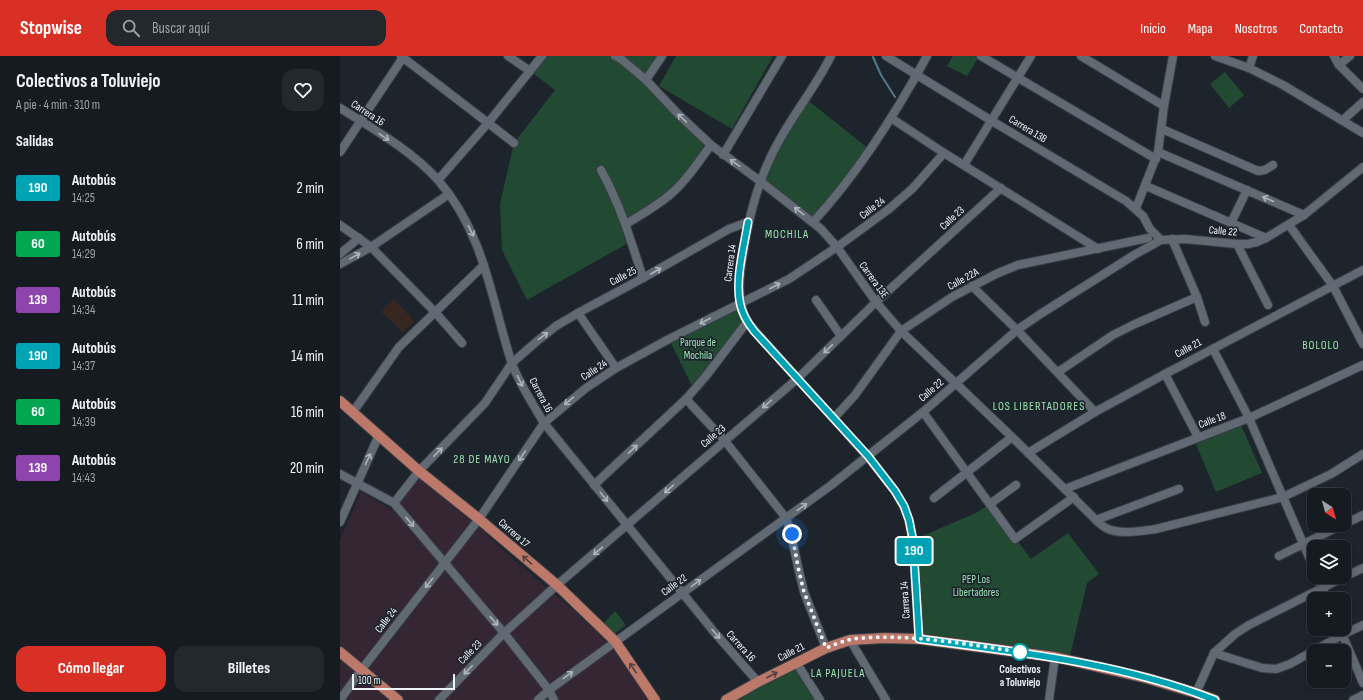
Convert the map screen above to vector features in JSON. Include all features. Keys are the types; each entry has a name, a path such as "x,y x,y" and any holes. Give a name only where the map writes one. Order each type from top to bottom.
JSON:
{"main road":[{"name":"Carrera 17","path":"340,401 419,471 479,519 557,586 615,641 654,700"},
{"name":"Calle 21","path":"726,700 796,662 826,648 850,640 884,638 919,639"},
{"path":"919,639 1055,657 1139,676 1215,700"},
{"path":"340,652 398,700"}],"street":[{"path":"508,56 530,71"},
{"path":"438,180 488,123 542,56"},
{"name":"Carrera 13E","path":"615,56 633,68 646,80 678,114 711,145 814,222 837,247 876,302 901,332 1107,529 1135,532 1156,529 1283,497"},
{"path":"646,80 662,56"},
{"path":"723,155 782,56"},
{"path":"748,222 760,181 768,162 779,141 832,56"},
{"name":"Carrera 13B","path":"886,56 1126,201 1136,208 1143,216 1150,229 1162,240"},
{"path":"814,222 848,181 891,118 927,56"},
{"path":"981,56 1157,156 1248,190 1304,215"},
{"path":"964,165 1031,56"},
{"path":"1081,56 1164,106"},
{"path":"1136,208 1157,156 1173,56"},
{"path":"1215,56 1249,68 1283,85 1363,133"},
{"path":"1249,68 1253,56"},
{"path":"1334,56 1339,65 1363,90"},
{"path":"1339,65 1350,56"},
{"path":"340,152 403,57 514,143"},
{"path":"1343,120 1363,102"},
{"name":"Carrera 16","path":"340,108 360,120 414,158 438,180 449,194 475,237 512,363 527,394 544,423 715,633 758,682"},
{"path":"891,118 944,153 1098,249"},
{"path":"1162,129 1258,171 1265,170 1273,164"},
{"path":"626,224 659,204 675,191 711,145"},
{"name":"Calle 24","path":"340,700 362,669 479,519 544,423 586,388 616,368 669,339 788,279 837,247 889,210 944,153"},
{"name":"Calle 22","path":"538,700 549,690 615,641 786,518 868,456 923,412 1017,330 1134,255 1148,243 1185,238 1237,244 1257,242 1304,215 1363,167"},
{"path":"601,170 626,224 643,278"},
{"path":"1146,186 1266,238"},
{"name":"Calle 23","path":"439,700 504,633 797,379 876,302 1001,188"},
{"path":"1231,223 1248,190"},
{"path":"340,264 371,248 449,194"},
{"name":"Calle 25","path":"394,503 419,471 485,403 512,363 536,342 578,313 643,278 728,229 748,222"},
{"name":"Carrera 14","path":"748,222 739,277 740,303 747,322 868,456 895,491 904,506 909,520 913,540 919,639"},
{"path":"340,225 371,248 435,312 462,343"},
{"path":"1289,225 1333,286 1363,344"},
{"path":"1148,243 1150,229"},
{"path":"340,254 358,238"},
{"path":"1172,239 1206,322"},
{"path":"1129,242 1134,248 1134,255"},
{"name":"Calle 22A","path":"834,418 855,395 901,332 926,314 972,286 1018,265 1129,242 1148,243"},
{"path":"1237,244 1268,305"},
{"path":"353,412 399,348 484,265"},
{"name":"Calle 21","path":"1028,452 1165,374 1363,270"},
{"path":"972,286 1017,330 1096,412"},
{"path":"1058,372 1113,335 1197,297"},
{"path":"816,300 841,336"},
{"path":"578,313 616,368"},
{"path":"594,485 686,399 706,376 747,322"},
{"path":"1213,349 1249,418 1307,553"},
{"name":"Calle 18","path":"1065,489 1249,418 1363,365"},
{"path":"1165,374 1198,437"},
{"path":"686,399 725,441 786,518 792,534 804,592 826,648"},
{"path":"923,412 1015,538 1074,497"},
{"path":"340,522 379,435"},
{"path":"934,498 1012,437"},
{"path":"1283,497 1331,474 1363,454"},
{"path":"340,474 394,503 504,633 549,690 554,700"},
{"path":"990,504 1016,485"},
{"path":"1096,520 1179,489"},
{"path":"1351,521 1363,515"},
{"path":"1279,556 1328,532"},
{"path":"1351,574 1363,568"},
{"path":"1321,584 1324,592"},
{"path":"1196,693 1214,653 1235,634 1249,625 1329,584"},
{"path":"1351,629 1363,625"},
{"path":"1214,653 1262,668 1276,669 1290,664 1335,636"},
{"path":"1343,636 1363,683"},
{"path":"850,640 886,700"},
{"path":"1049,700 1055,657"},
{"path":"796,662 820,700"},
{"path":"1352,700 1363,695"}],"shaded area":[{"path":"394,299 414,321 403,332 381,312"},
{"path":"420,474 456,504 503,550 608,640 648,700 340,700 340,540 361,492 392,510"}],"green space":[{"path":"542,56 662,56 646,80 711,145 688,176 626,224 632,241 527,300 502,250 500,204 514,143 555,90 530,71"},
{"path":"676,56 773,56 732,129 659,86"},
{"path":"953,56 975,56 978,58 967,76 947,66"},
{"path":"1225,72 1244,95 1229,108 1210,84"},
{"path":"805,98 869,149 813,222 760,181"},
{"name":"Parque de Mochila","path":"740,303 747,322 694,390 669,339"},
{"path":"1241,425 1262,473 1216,492 1196,444"},
{"name":"PEP Los Libertadores","path":"990,504 1031,559 1068,533 1099,574 1087,583 1069,660 919,639 913,540 976,513"},
{"path":"615,611 626,625 613,635 603,624"},
{"path":"796,662 820,700 727,700"}],"waterway":[{"path":"873,57 881,75 895,97"}],"bus line":[{"name":"190","path":"748,222 739,277 740,303 743,313 747,322 754,331 868,456 895,491 904,506 909,520 913,540 919,639 1055,657 1146,678 1215,700"}],"place":[{"name":"Colectivos a Toluviejo","path":"1020,652"}],"district":[{"name":"MOCHILA","path":"787,234"},
{"name":"BOLOLO","path":"1321,345"},
{"name":"LOS LIBERTADORES","path":"1039,406"},
{"name":"28 DE MAYO","path":"482,459"},
{"name":"LA PAJUELA","path":"838,673"}],"route":[{"path":"792,534 804,592 826,648 850,640 884,638 919,639 1020,652"}]}
